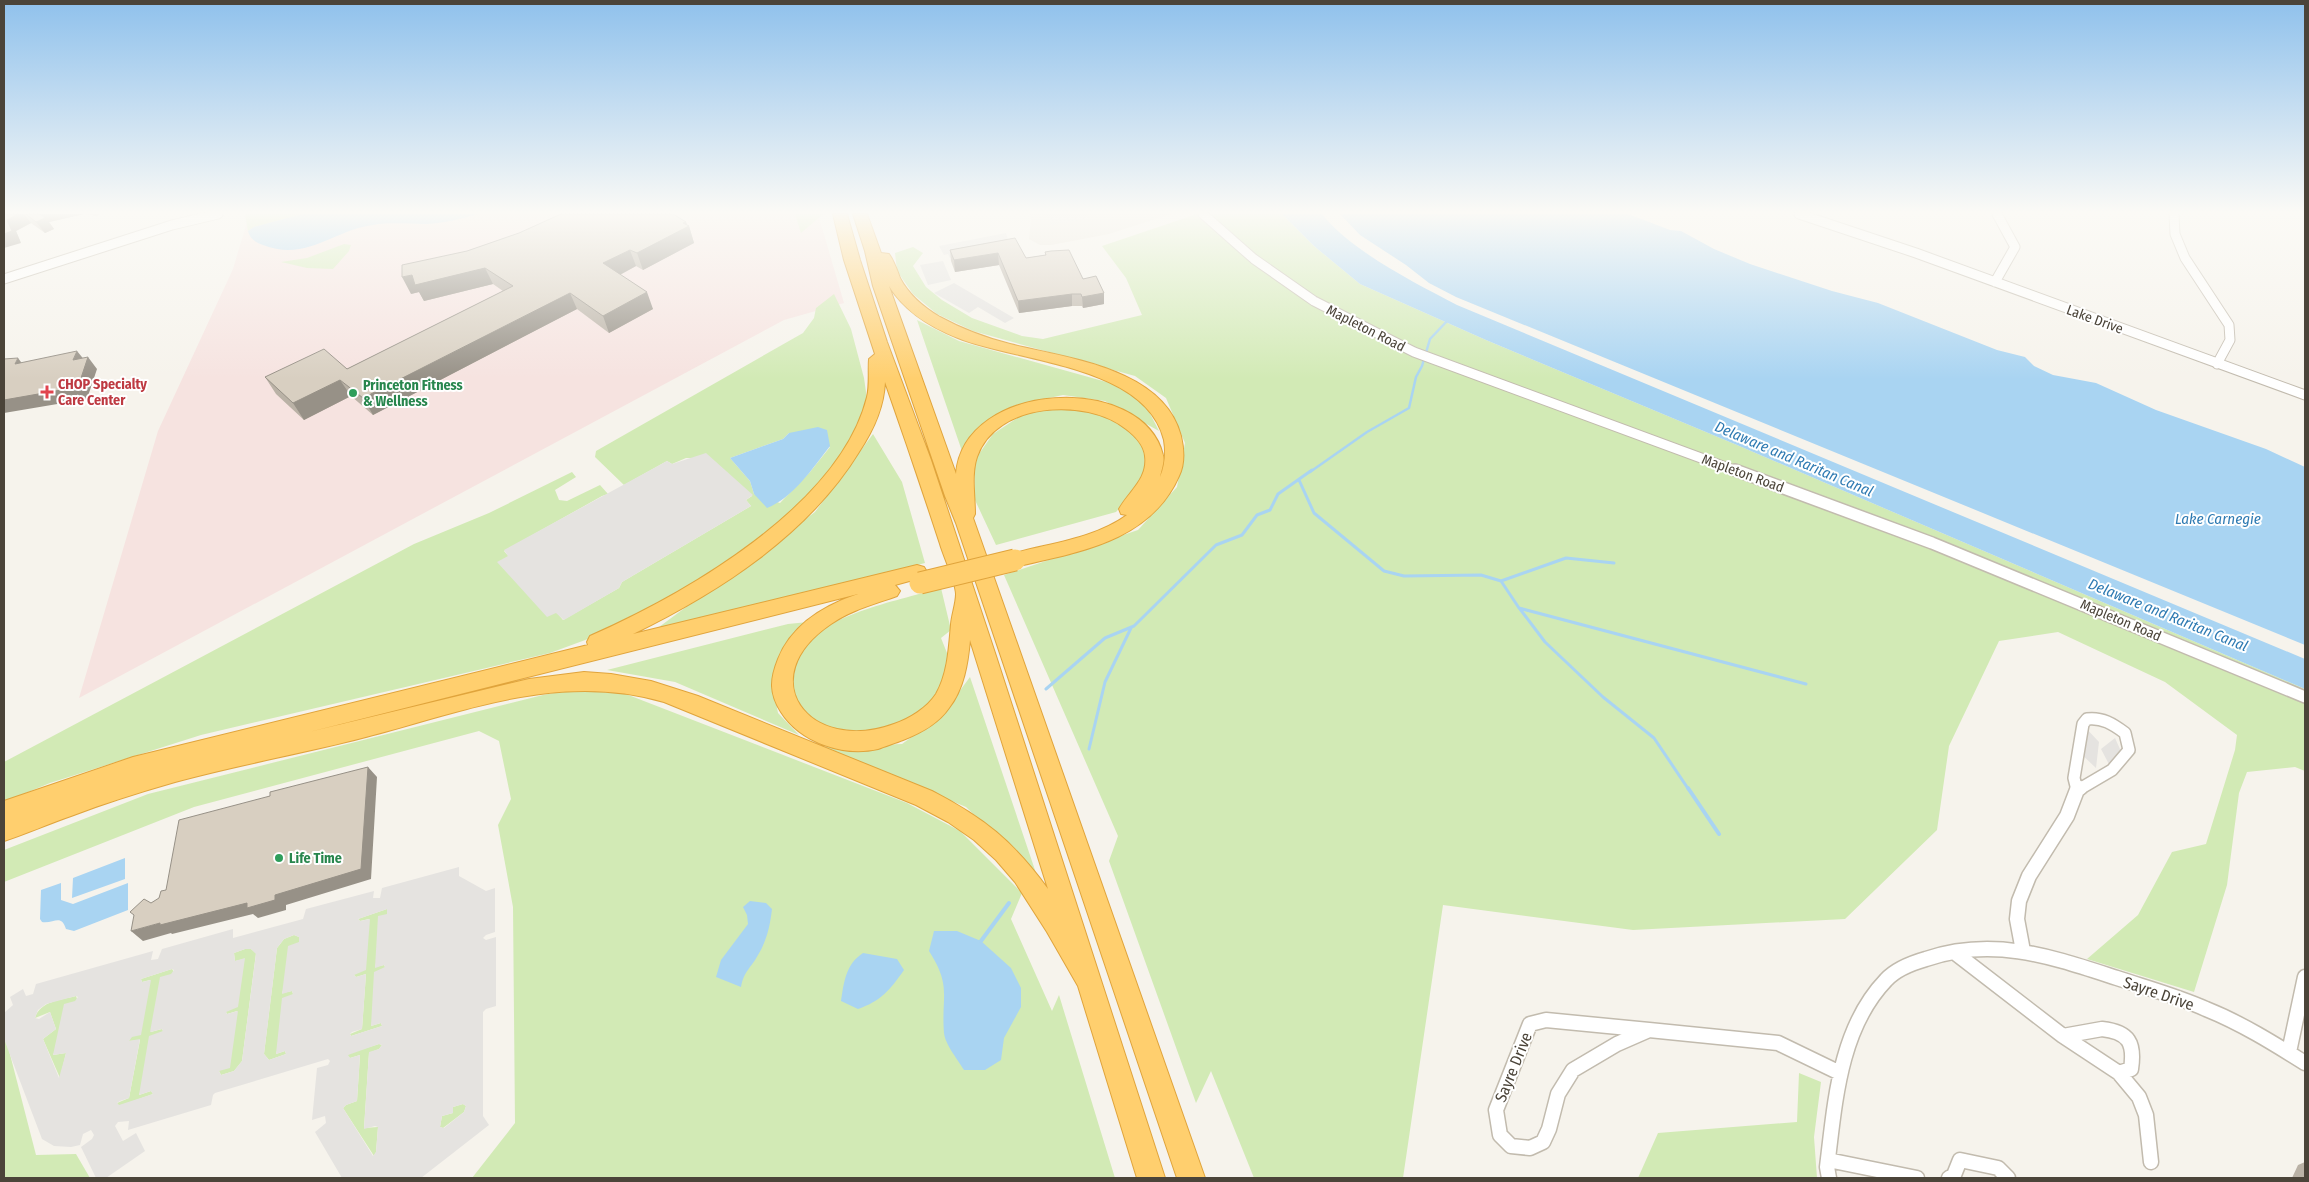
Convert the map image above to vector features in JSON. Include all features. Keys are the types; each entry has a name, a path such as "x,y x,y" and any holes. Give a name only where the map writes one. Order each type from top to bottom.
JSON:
{"highway":[{"path":"855,269 922,460 1151,1178"},
{"path":"877,269 881,286 917,384 954,496 966,524 1191,1178"},
{"path":"889,269 898,290 927,316 958,333 978,340 1092,370 1120,380 1153,403 1170,428 1175,451 1172,469 1165,488 1135,520 1113,532 1065,547 1013,554"},
{"path":"548,663 637,623 692,593 751,554 798,513 842,466 867,426 879,387 876,352 879,342"},
{"path":"4,811 133,766 548,663 919,578 1013,554 1072,536 1103,524 1125,512 1140,498 1150,485 1154,470 1154,456 1150,444 1143,433 1127,419 1088,403 1053,402 1039,404 1014,412 1001,418 983,434 968,456 966,468 966,524"},
{"path":"919,578 832,613 808,630 792,650 783,671 783,694 798,721 818,735 843,742 863,742 899,734 931,714 943,700 958,663 964,592"},
{"path":"4,832 47,814 137,784 277,747 330,729 806,609 897,588"},
{"path":"277,747 316,740 500,694 550,684 610,682 668,694 924,798 974,826 1001,848 1023,872 1089,982"}],"street":[{"path":"4,279 35,269"},
{"name":"Mapleton Road","path":"1269,269 1300,292 1365,329 1431,360 1924,540 2047,589 2305,698"},
{"name":"Lake Drive","path":"1960,269 2305,395"},
{"path":"1995,282 2002,269"},
{"path":"2192,269 2229,325 2230,340 2217,364"},
{"path":"2023,950 2017,919 2019,901 2029,876 2067,818 2077,790 2074,778 2083,724 2087,719 2093,718 2109,721 2126,733 2129,750 2112,770 2077,790"},
{"name":"Sayre Drive","path":"1829,1178 1828,1160 1835,1096 1845,1051 1861,1013 1888,977 1928,956 2000,948 2023,950 2075,964 2192,1003 2245,1027 2305,1063"},
{"path":"1954,952 2063,1036 2119,1073 2139,1097 2146,1115 2151,1162"},
{"path":"2289,1052 2305,977"},
{"name":"Sayre Drive","path":"1649,1030 1617,1044 1573,1070 1558,1094 1549,1129 1542,1142 1530,1148 1511,1146 1500,1135 1496,1110 1530,1024 1546,1020 1649,1030 1778,1043 1840,1073"},
{"path":"2063,1036 2102,1028 2123,1035 2132,1047 2131,1068 2119,1073"},
{"path":"1828,1160 1916,1178"},
{"path":"1949,1178 1954,1175 1960,1160 1998,1168 2008,1178"}],"shaded area":[{"path":"233,269 834,269 844,303 784,320 79,698 158,431"},
{"path":"922,269 946,269 951,280 928,285"},
{"path":"954,283 1014,318 1005,323 978,307 969,313 934,293"},
{"path":"706,453 753,495 746,500 751,506 622,582 619,588 564,620 556,613 547,617 497,562 508,556 504,550 667,461 672,464"},
{"path":"2083,725 2099,742 2096,768 2078,751"},
{"path":"2115,738 2124,758 2112,770 2101,749"},
{"path":"459,867 459,876 486,891 495,888 495,932 483,938 486,940 496,937 496,1006 483,1012 483,1116 489,1125 421,1178 342,1178 315,1132 326,1123 325,1116 312,1120 317,1068 328,1065 330,1061 328,1059 215,1093 211,1105 128,1130 129,1121 118,1122 115,1126 123,1141 136,1133 145,1151 106,1178 96,1178 81,1147 92,1139 94,1135 91,1130 83,1134 80,1145 71,1147 54,1146 42,1139 4,1039 4,1013 13,1005 10,997 23,989 26,996 33,994 36,984 153,951 151,960 158,959 162,949 233,929 233,938 303,919 306,909 374,891 373,898 380,898 382,888","holes":["387,909 387,914 378,916 375,968 384,965 385,967 374,972 371,1026 381,1023 382,1026 351,1036 352,1032 362,1029 366,974 356,977 354,975 366,970 370,919 360,921 358,919","294,935 299,937 299,942 288,946 282,994 292,991 293,994 282,998 276,1054 285,1051 286,1054 269,1060 264,1054 277,948 284,939","245,949 251,949 256,954 242,1061 234,1071 221,1075 219,1071 230,1068 238,1011 227,1014 226,1012 238,1007 245,958 235,961 234,953","174,970 171,974 160,977 150,1032 162,1029 163,1031 149,1036 139,1095 151,1091 153,1094 119,1105 117,1103 129,1098 140,1039 129,1041 132,1037 141,1035 151,980 142,982 141,979","78,997 75,1001 64,1004 53,1055 66,1053 59,1078 43,1039 56,1029 50,1012 39,1019 35,1018 38,1010 46,1004","379,1044 382,1045 379,1049 369,1052 364,1129 378,1127 376,1152 373,1156 343,1108 357,1101 360,1055 350,1058 348,1055","463,1104 466,1106 464,1112 444,1128 440,1127 442,1116 453,1113 453,1107"]}],"green space":[{"path":"897,269 915,269 926,287 942,300 972,318 1022,336 1043,339 1142,315 1126,278 1119,269 1342,269 1360,284 1486,340 1737,445 2305,689 2305,771 2295,767 2247,772 2239,793 2227,885 2194,992 2087,959 2138,915 2172,852 2206,844 2235,750 2237,735 2165,682 2058,632 1999,641 1949,746 1937,830 1845,919 1633,930 1443,905 1403,1178 1254,1178 1211,1071 1196,1103 1109,861 1118,836 1004,575 1138,530 1177,487 1185,443 1166,398 1135,376 973,331 937,314 913,294"},
{"path":"834,294 851,329 864,378 867,399 849,447 815,487 782,520 723,566 615,629 550,653 201,735 50,783 4,802 4,762 414,544 489,513 572,472 576,477 555,490 559,500 567,501 600,485 608,494 504,551 563,620 619,588 622,582 751,506 746,500 752,496 695,458 686,458 672,464 667,461 624,485 595,457 596,451 803,333 814,318 816,308","holes":["789,433 830,447 810,472 780,503 754,494 750,481 730,458 783,439"]},
{"path":"917,320 959,341 1110,383 1144,402 1159,431 1105,401 1063,395 1016,405 985,422 964,457"},
{"path":"1034,407 1092,408 1125,423 1145,450 1144,480 1116,512 996,545 975,500 974,461 993,434"},
{"path":"873,434 902,482 925,563 706,621 659,627 815,512"},
{"path":"941,588 951,630 941,638 951,663 940,691 910,722 870,733 822,729 792,697 794,665 802,648 812,636 845,617 886,603"},
{"path":"808,622 780,653 772,683 778,713 799,735 675,682 607,670 788,624"},
{"path":"970,677 1037,876 966,807 823,747 902,744 941,716"},
{"path":"570,690 618,691 907,803 960,831 1022,893 1011,919 1052,1011 1059,995 1115,1178 472,1178 515,1123 513,907 498,825 511,799 499,741 479,731 194,807 4,882 4,850 148,794 543,695"},
{"path":"387,909 389,912 375,967 384,965 385,967 371,1026 381,1023 382,1026 351,1036 350,1034 362,1029 366,974 356,977 354,975 369,919 360,921 358,919"},
{"path":"294,935 299,937 299,942 282,993 292,991 293,994 276,1054 285,1051 286,1054 269,1060 264,1054 277,948 284,939"},
{"path":"251,949 256,953 242,1061 234,1071 221,1075 219,1071 237,1011 227,1014 226,1012 244,959 235,961 234,953"},
{"path":"172,969 174,972 151,1032 162,1029 163,1031 139,1095 151,1091 153,1094 119,1106 117,1103 129,1098 140,1040 129,1041 150,980 142,982 141,979"},
{"path":"76,996 77,999 53,1055 66,1053 60,1078 43,1039 56,1029 50,1012 35,1018 41,1008 46,1005"},
{"path":"4,1031 36,1155 76,1154 90,1178 4,1178"},
{"path":"379,1044 382,1045 379,1049 369,1053 364,1128 378,1127 374,1156 343,1108 357,1101 360,1055 350,1058 347,1055"},
{"path":"1799,1073 1821,1082 1814,1137 1817,1178 1638,1178 1658,1133 1797,1122"},
{"path":"463,1104 466,1106 464,1112 443,1128 440,1127 442,1116 453,1113 453,1107"}],"water":[{"name":"Delaware and Raritan Canal","path":"1342,269 1392,269 1457,305 2305,659 2305,689 1737,445 1486,340 1360,284"},
{"name":"Lake Carnegie","path":"1411,269 1766,269 1832,291 1878,303 1997,350 2025,357 2034,366 2053,375 2096,383 2156,410 2266,449 2305,467 2305,645 1456,297 1429,283"},
{"path":"818,427 827,430 830,446 794,490 767,508 754,494 750,481 730,458 783,439 789,433"},
{"path":"125,858 125,879 72,898 73,878"},
{"path":"61,883 61,900 73,904 128,883 128,910 74,931 66,929 62,921 59,920 42,922 40,919 41,890"},
{"path":"750,901 766,903 772,909 764,944 746,973 741,987 716,977 721,960 748,924 747,915 743,907"},
{"path":"934,931 957,931 981,941 1011,968 1021,988 1021,1007 1004,1038 1001,1060 985,1070 964,1070 949,1047 945,1037 943,983 941,974 929,951"},
{"path":"863,953 897,959 904,970 884,994 858,1009 841,1001 849,968 857,957"}],"building":[{"path":"402,269 480,269 415,285 412,275 402,277"},
{"path":"487,269 612,269 647,292 603,316 570,293 363,398 340,380 293,403 265,377 324,349 347,369 513,286"},
{"path":"1005,269 1078,269 1083,279 1096,276 1104,293 1082,297 1081,294 1072,294 1018,301"},
{"path":"77,351 73,360 88,357 78,387 4,400 4,359 18,358 15,364"},
{"name":"Life Time","path":"368,767 361,869 275,895 275,900 247,908 247,903 131,931 134,915 130,912 144,899 151,903 159,898 161,891 166,890 179,820 270,796 270,792"}],"waterway":[{"path":"1310,472 1367,432 1409,408 1416,377 1422,366 1430,339 1449,319"},
{"path":"1046,689 1105,638 1134,626 1216,545 1242,535 1257,515 1270,510 1278,494 1312,470"},
{"path":"1299,480 1314,513 1384,571 1404,576 1481,575 1501,581"},
{"path":"1501,581 1566,558 1614,563"},
{"path":"1501,581 1519,608 1806,684"},
{"path":"1520,609 1545,642 1603,697 1654,738 1689,790"},
{"path":"1089,749 1105,682 1131,628"},
{"path":"1688,788 1719,834"},
{"path":"981,941 1009,903"}],"place":[{"name":"CHOP Specialty Care Center","path":"47,392"},
{"name":"Princeton Fitness & Wellness","path":"353,393"},
{"name":"Life Time","path":"279,858"}]}
